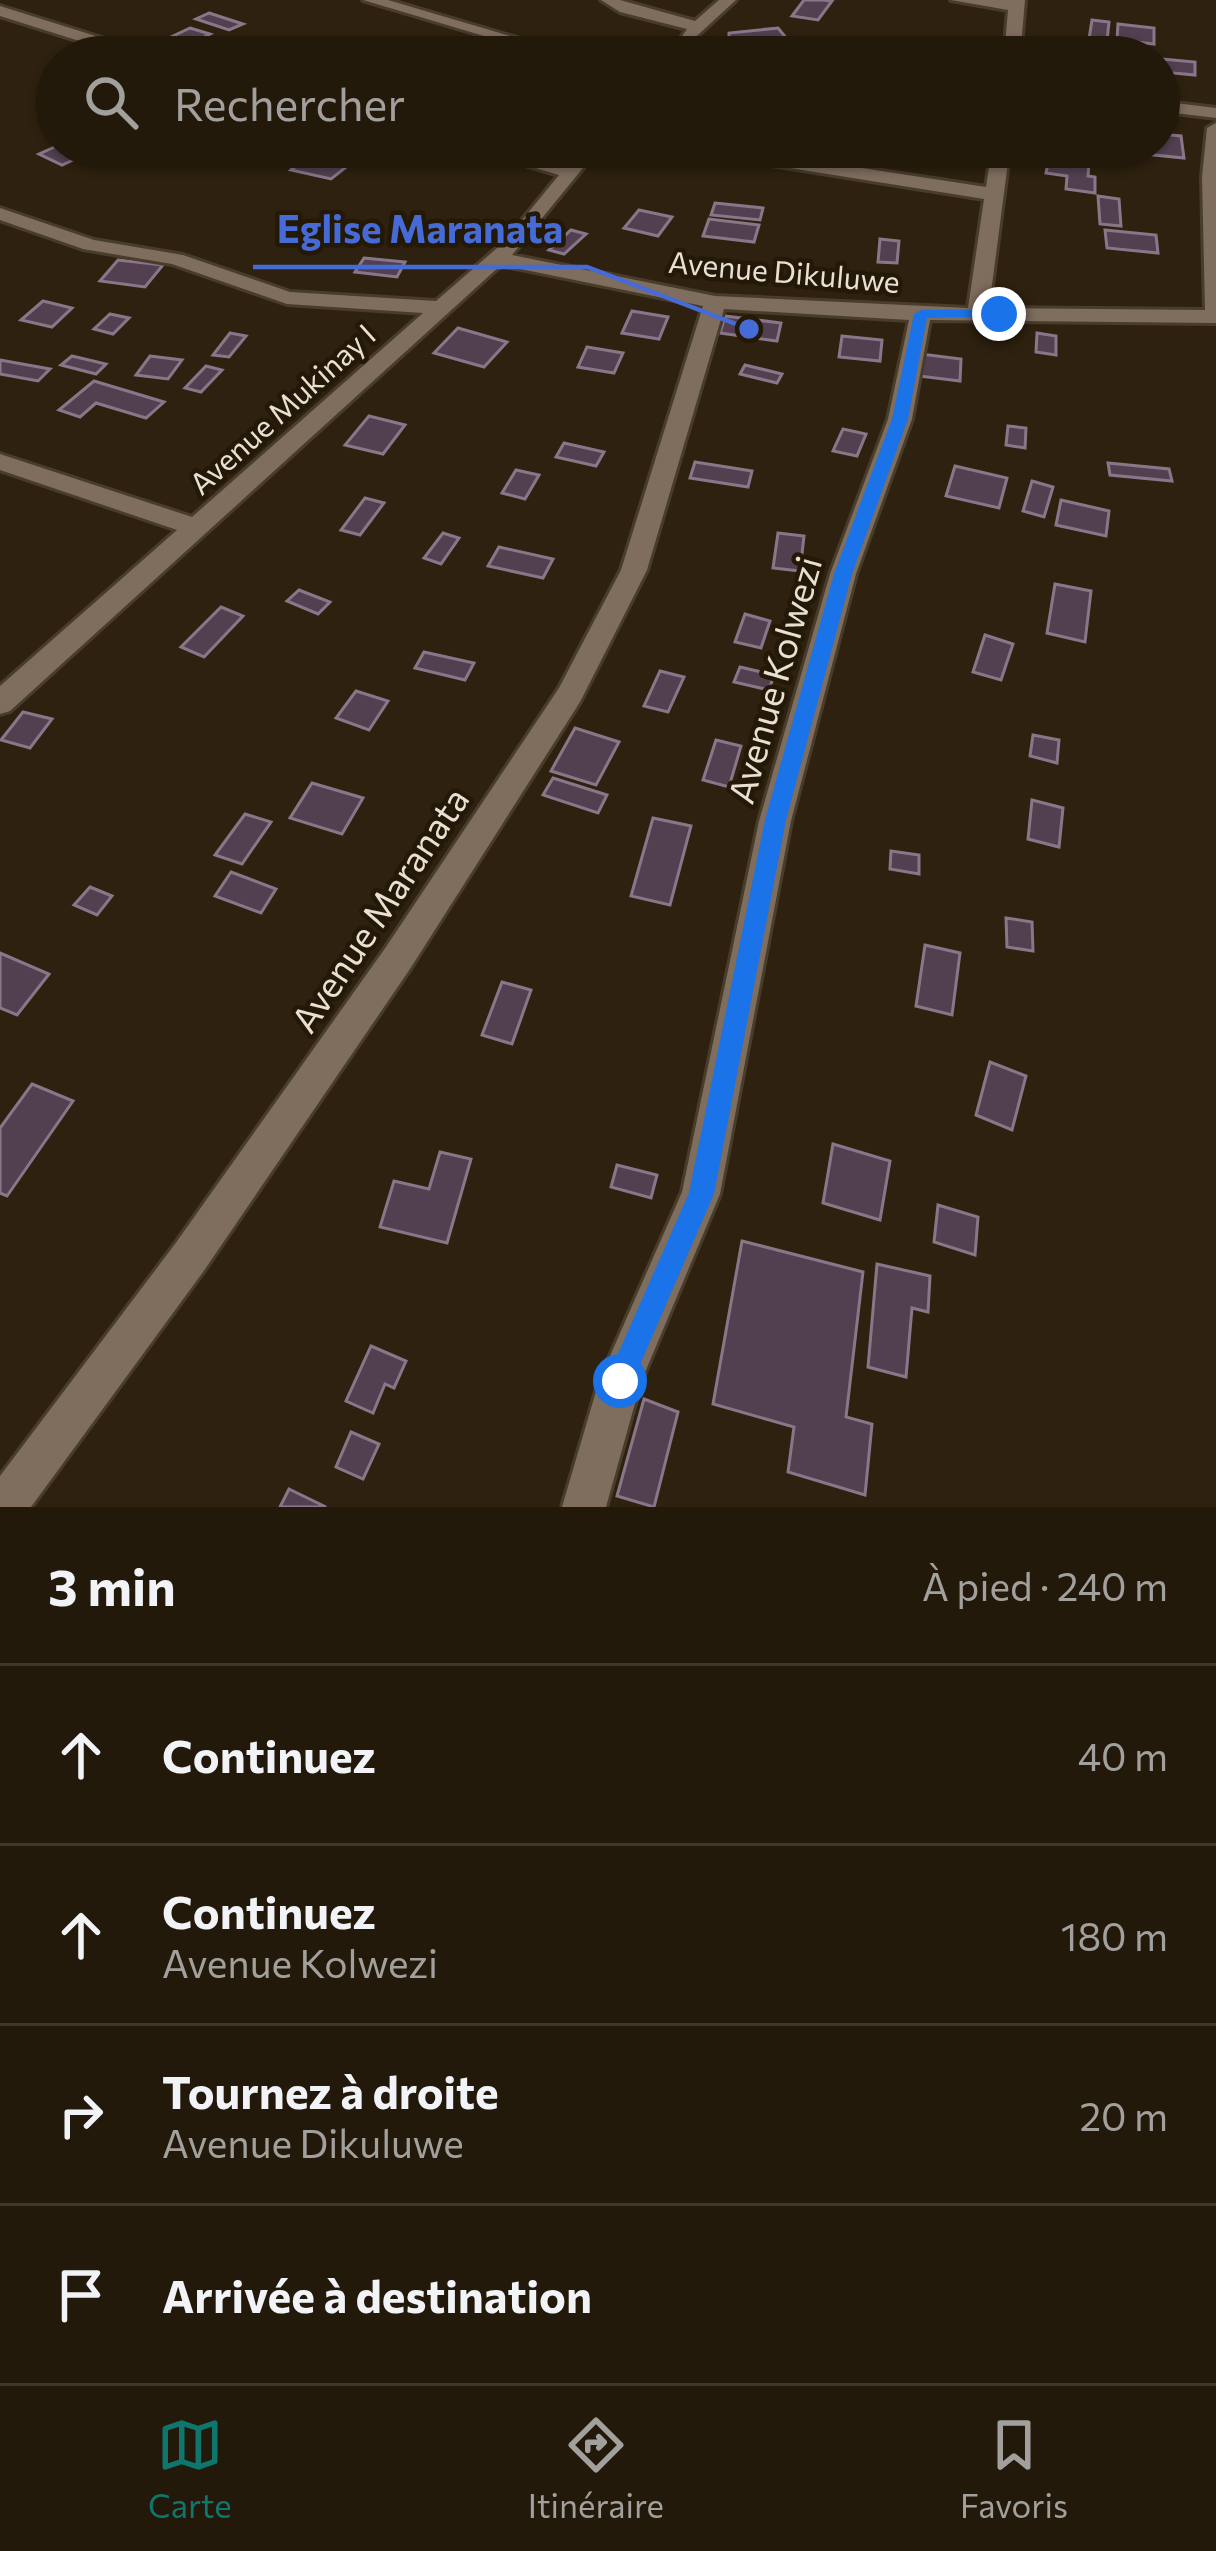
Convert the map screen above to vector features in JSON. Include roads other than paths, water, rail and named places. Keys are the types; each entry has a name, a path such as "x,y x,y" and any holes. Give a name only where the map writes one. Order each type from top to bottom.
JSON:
{"street":[{"path":"371,0 499,36"},
{"path":"609,0 625,10 699,27"},
{"path":"689,36 728,0"},
{"path":"958,0 1016,3 1014,36"},
{"path":"0,11 80,36"},
{"path":"1180,109 1216,113"},
{"path":"1216,128 1211,177 1216,317"},
{"path":"555,168 571,172"},
{"name":"Avenue Mukinay I","path":"0,704 511,246 574,168"},
{"path":"825,168 992,194"},
{"path":"978,313 997,168"},
{"path":"0,214 90,245 176,259 286,298 442,308"},
{"name":"Avenue Dikuluwe","path":"495,258 715,302 921,314 1216,317"},
{"name":"Avenue Maranata","path":"4,1507 228,1202 398,958 570,694 634,570 715,302"},
{"name":"Avenue Kolwezi","path":"584,1507 620,1381 701,1194 776,820 843,574 900,419 921,314"},
{"path":"0,462 197,528"}],"place":[{"name":"Eglise Maranata","path":"749,329"}]}
